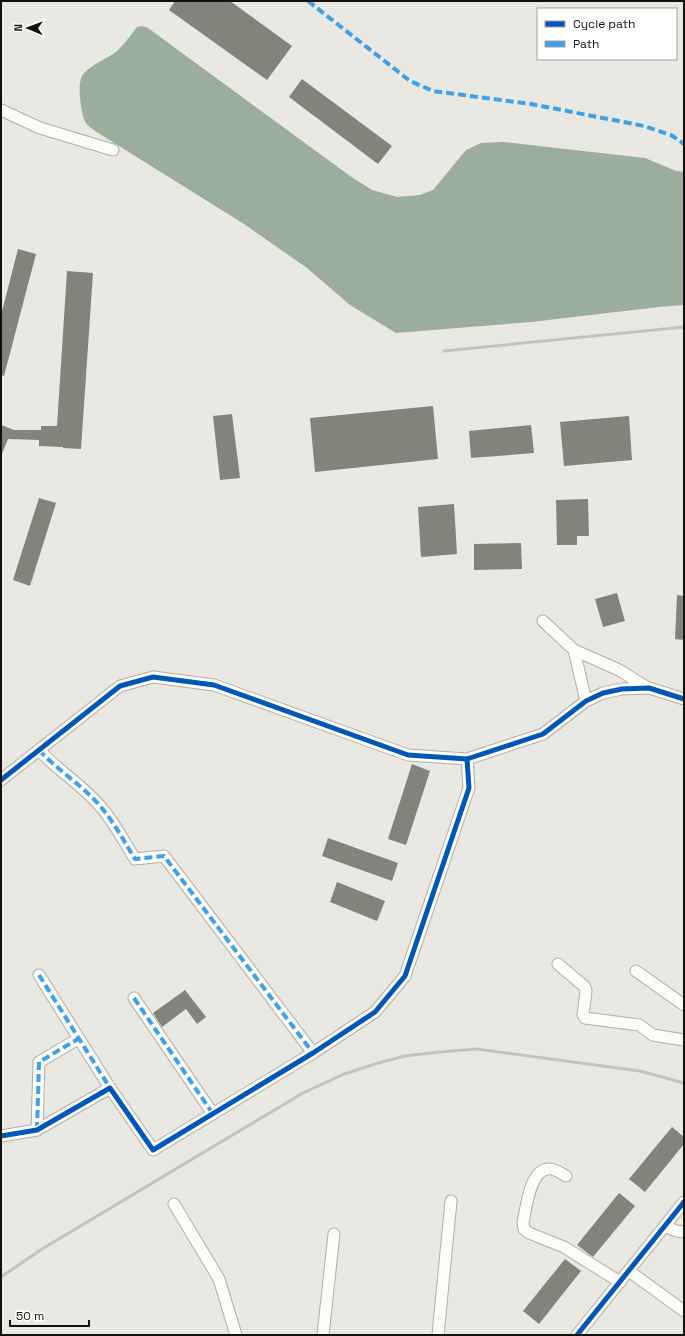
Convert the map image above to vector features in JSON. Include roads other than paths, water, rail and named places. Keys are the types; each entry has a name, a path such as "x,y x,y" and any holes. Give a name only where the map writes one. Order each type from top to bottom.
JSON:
{"street":[{"path":"1,110 40,128 113,150"},
{"path":"543,621 574,650 619,670 649,688 684,699"},
{"path":"574,650 586,702"},
{"path":"1,780 120,686 153,677 214,685 408,755 467,759 543,734 586,702 603,693 622,689 649,688"},
{"path":"39,750 51,763 75,781 104,811 135,859 164,856 313,1053"},
{"path":"39,976 110,1088 153,1150 313,1053 375,1012 405,976 469,788 467,759"},
{"path":"558,964 585,986 586,991 583,1015 585,1018 639,1025 654,1035 684,1040"},
{"path":"636,971 684,1005"},
{"path":"134,998 213,1114"},
{"path":"37,1130 39,1062 78,1038"},
{"path":"1,1136 37,1130 110,1088"},
{"path":"566,1176 550,1168 540,1171 533,1180 523,1223 524,1229 528,1234 564,1247 620,1282"},
{"path":"438,1335 451,1202"},
{"path":"581,1334 620,1282 684,1202"},
{"path":"174,1204 219,1279 236,1335"},
{"path":"665,1226 676,1231 684,1232"},
{"path":"323,1335 334,1234"},
{"path":"629,1271 684,1310"}],"railway":[{"path":"444,351 684,327"},
{"path":"1,1277 42,1249 303,1093 344,1074 375,1064 405,1056 477,1049 640,1071 684,1083"}]}
